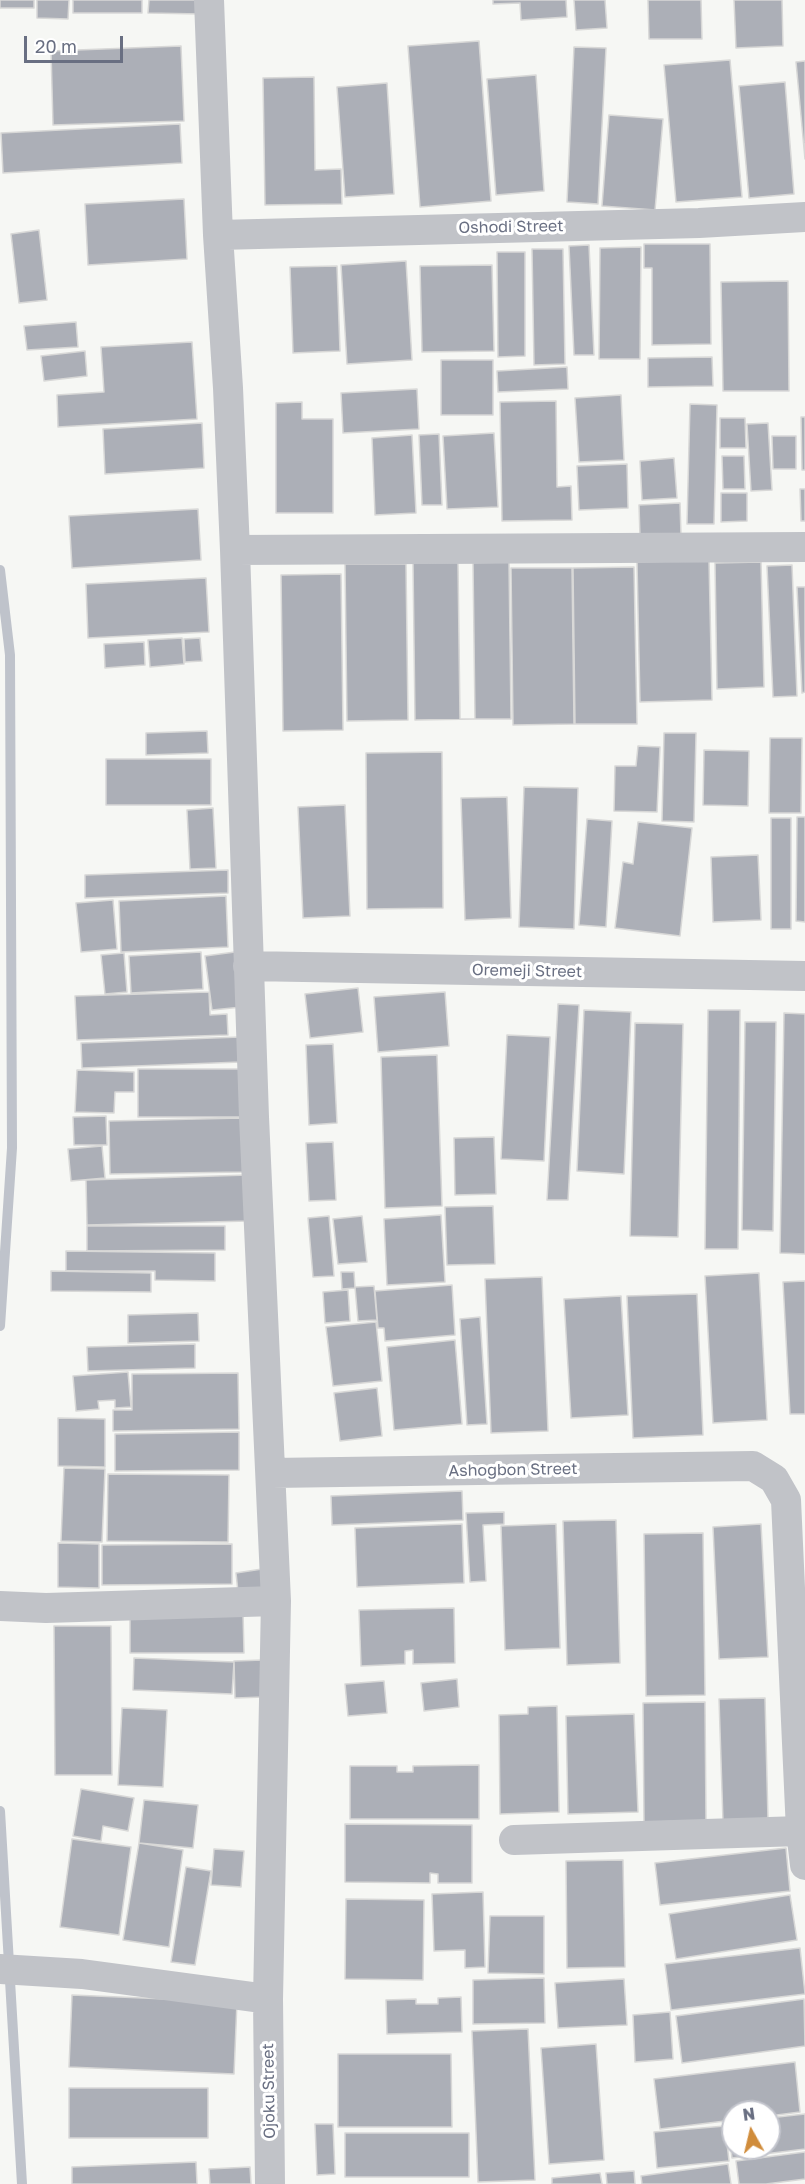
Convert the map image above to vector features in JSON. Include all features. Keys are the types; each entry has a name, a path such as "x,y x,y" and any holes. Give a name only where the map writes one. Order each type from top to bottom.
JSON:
{"street":[{"name":"Ojoku Street","path":"208,0 235,550 248,966 276,1601 268,1998 270,2184"},
{"name":"Oshodi Street","path":"218,235 699,223 805,217"},
{"path":"235,550 805,547"},
{"name":"Oremeji Street","path":"248,966 805,976"},
{"name":"Ashogbon Street","path":"272,1473 753,1466 774,1479 786,1500 801,1831"},
{"path":"0,1606 46,1608 276,1601"},
{"path":"514,1840 801,1831 805,1865"},
{"path":"0,1969 82,1974 268,1998"}],"building":[{"path":"0,0 34,0 34,8 0,8"},
{"path":"37,0 69,0 68,19 37,18"},
{"path":"73,0 142,0 142,13 73,13"},
{"path":"149,0 202,0 201,14 148,13"},
{"path":"493,0 566,0 567,17 521,20 520,3 493,4"},
{"path":"574,0 605,0 607,28 576,30"},
{"path":"648,0 701,0 702,39 649,39"},
{"path":"734,0 782,0 783,46 736,48"},
{"path":"479,41 491,201 420,207 408,46"},
{"path":"181,46 184,121 53,125 51,51"},
{"path":"574,47 606,48 598,204 567,202"},
{"path":"730,60 742,197 676,202 664,65"},
{"path":"805,61 805,159 796,62"},
{"path":"536,75 544,191 496,195 487,79"},
{"path":"314,77 315,170 341,169 342,204 265,205 263,78"},
{"path":"785,82 794,194 749,198 739,86"},
{"path":"387,83 394,194 345,197 337,87"},
{"path":"609,115 663,119 655,210 602,206"},
{"path":"180,124 182,163 3,173 1,133"},
{"path":"184,199 187,259 88,265 85,204"},
{"path":"39,230 47,300 19,303 11,234"},
{"path":"644,244 710,244 711,344 652,345 652,268 644,268"},
{"path":"589,245 594,355 574,355 569,246"},
{"path":"641,247 640,359 599,359 600,248"},
{"path":"532,249 563,249 565,364 534,365"},
{"path":"497,252 525,252 525,356 498,357"},
{"path":"406,261 412,360 347,364 341,265"},
{"path":"492,265 494,351 422,352 420,266"},
{"path":"337,266 340,351 293,353 290,267"},
{"path":"788,281 789,391 723,391 721,282"},
{"path":"76,322 78,347 27,350 24,326"},
{"path":"192,342 197,419 58,427 57,395 104,392 101,347"},
{"path":"85,351 87,376 44,381 41,356"},
{"path":"712,357 713,386 648,387 648,358"},
{"path":"441,360 493,360 493,415 441,415"},
{"path":"567,367 568,389 498,392 497,371"},
{"path":"417,389 419,429 343,433 341,393"},
{"path":"621,395 624,460 579,462 575,398"},
{"path":"556,401 557,487 571,486 572,520 502,521 500,402"},
{"path":"302,402 302,419 333,419 333,513 276,513 276,403"},
{"path":"690,404 717,405 714,524 687,524"},
{"path":"801,417 805,417 805,470 802,470"},
{"path":"720,418 745,418 746,448 720,448"},
{"path":"202,423 204,468 105,474 103,429"},
{"path":"768,423 772,490 751,491 747,424"},
{"path":"494,433 498,507 447,509 443,436"},
{"path":"439,434 442,505 422,505 419,435"},
{"path":"412,435 416,513 375,515 372,438"},
{"path":"772,436 796,436 796,469 773,469"},
{"path":"722,456 744,456 745,489 723,489"},
{"path":"674,458 677,498 642,500 640,461"},
{"path":"627,464 628,508 579,510 577,466"},
{"path":"800,489 805,489 805,521 801,521"},
{"path":"721,493 747,493 747,521 721,522"},
{"path":"680,503 681,535 640,537 639,505"},
{"path":"198,509 201,560 72,568 69,516"},
{"path":"709,560 712,700 640,702 637,562"},
{"path":"473,562 475,719 415,720 413,563"},
{"path":"509,562 511,719 460,719 458,563"},
{"path":"761,562 764,687 717,689 715,563"},
{"path":"345,564 406,564 408,720 347,721"},
{"path":"792,565 797,696 773,697 767,566"},
{"path":"634,567 637,724 575,724 573,568"},
{"path":"511,568 572,568 574,724 513,725"},
{"path":"341,574 343,730 283,731 281,575"},
{"path":"206,578 209,632 88,638 86,584"},
{"path":"797,587 805,587 805,692 802,693"},
{"path":"182,638 184,664 150,667 148,640"},
{"path":"200,638 202,661 185,662 184,639"},
{"path":"144,642 145,665 105,668 104,644"},
{"path":"207,731 208,753 146,755 146,733"},
{"path":"664,733 696,733 694,822 662,821"},
{"path":"770,738 802,738 801,813 769,813"},
{"path":"638,746 660,747 657,812 614,811 615,766 636,766"},
{"path":"704,750 749,751 748,806 703,805"},
{"path":"442,752 443,908 367,909 366,753"},
{"path":"106,759 211,759 211,805 106,805"},
{"path":"524,787 578,788 574,929 519,927"},
{"path":"507,797 511,918 465,920 461,798"},
{"path":"345,805 350,916 303,918 298,807"},
{"path":"213,808 216,868 190,869 187,810"},
{"path":"797,817 805,817 805,922 796,921"},
{"path":"771,818 791,818 791,929 771,929"},
{"path":"587,819 612,821 606,927 579,925"},
{"path":"638,822 692,828 680,936 615,928 623,862 633,864"},
{"path":"758,855 761,920 713,922 711,857"},
{"path":"228,870 228,893 85,898 85,875"},
{"path":"226,896 228,947 121,952 119,901"},
{"path":"113,900 117,949 81,952 76,903"},
{"path":"201,952 203,989 131,993 129,956"},
{"path":"235,952 242,1007 212,1010 205,956"},
{"path":"124,953 127,992 105,994 101,955"},
{"path":"358,988 363,1032 310,1038 305,994"},
{"path":"209,992 210,1015 227,1014 228,1035 77,1040 75,996"},
{"path":"445,992 449,1046 378,1052 374,997"},
{"path":"558,1004 579,1005 568,1200 547,1200"},
{"path":"584,1010 631,1012 624,1174 577,1171"},
{"path":"708,1010 740,1010 738,1249 705,1249"},
{"path":"784,1013 805,1014 805,1254 780,1253"},
{"path":"745,1022 776,1022 773,1231 742,1230"},
{"path":"635,1023 683,1024 678,1237 630,1236"},
{"path":"507,1035 550,1037 544,1161 501,1159"},
{"path":"240,1037 241,1062 82,1068 81,1043"},
{"path":"333,1044 337,1123 309,1125 306,1045"},
{"path":"437,1055 442,1206 385,1208 381,1057"},
{"path":"138,1069 244,1069 244,1117 138,1117"},
{"path":"77,1070 134,1072 134,1092 115,1092 114,1113 75,1112"},
{"path":"106,1116 107,1145 74,1145 73,1117"},
{"path":"242,1118 243,1172 110,1174 109,1121"},
{"path":"494,1137 496,1194 455,1195 454,1138"},
{"path":"333,1142 336,1200 309,1201 306,1143"},
{"path":"102,1146 105,1178 71,1181 68,1149"},
{"path":"248,1175 249,1221 87,1225 86,1180"},
{"path":"493,1206 495,1264 447,1265 445,1207"},
{"path":"441,1215 445,1282 387,1285 384,1219"},
{"path":"329,1216 334,1276 313,1277 308,1218"},
{"path":"362,1216 367,1262 338,1264 333,1219"},
{"path":"87,1226 225,1226 225,1250 87,1251"},
{"path":"66,1251 215,1253 215,1281 155,1280 155,1271 66,1271"},
{"path":"51,1271 151,1273 151,1292 51,1291"},
{"path":"341,1272 354,1272 355,1288 342,1289"},
{"path":"759,1273 767,1420 713,1423 705,1276"},
{"path":"542,1277 548,1431 491,1433 485,1279"},
{"path":"805,1281 805,1414 790,1414 783,1282"},
{"path":"452,1285 455,1335 385,1341 384,1328 378,1328 375,1291"},
{"path":"374,1286 377,1320 358,1321 355,1287"},
{"path":"348,1290 350,1321 325,1323 323,1292"},
{"path":"697,1294 703,1435 633,1438 627,1296"},
{"path":"621,1296 628,1415 571,1418 564,1299"},
{"path":"198,1313 199,1341 128,1343 128,1315"},
{"path":"480,1317 487,1424 467,1425 460,1319"},
{"path":"376,1322 382,1381 333,1386 326,1327"},
{"path":"455,1340 462,1424 394,1430 387,1347"},
{"path":"195,1344 195,1368 88,1371 87,1347"},
{"path":"128,1372 131,1407 115,1408 115,1400 98,1401 99,1409 76,1411 73,1376"},
{"path":"238,1373 239,1429 113,1431 113,1410 132,1410 132,1374"},
{"path":"377,1388 382,1436 340,1441 334,1393"},
{"path":"58,1418 105,1419 105,1467 58,1466"},
{"path":"239,1432 239,1470 115,1471 115,1434"},
{"path":"64,1468 105,1469 102,1542 61,1541"},
{"path":"108,1474 229,1475 228,1542 107,1541"},
{"path":"462,1491 463,1520 332,1525 331,1496"},
{"path":"504,1512 504,1524 483,1525 486,1581 470,1582 466,1513"},
{"path":"616,1520 620,1663 567,1665 563,1521"},
{"path":"462,1524 464,1583 357,1587 355,1528"},
{"path":"556,1524 560,1648 505,1650 501,1526"},
{"path":"761,1524 768,1657 719,1659 713,1527"},
{"path":"703,1533 705,1695 646,1696 644,1534"},
{"path":"58,1543 99,1544 99,1588 58,1587"},
{"path":"232,1544 232,1584 102,1585 102,1545"},
{"path":"262,1569 265,1588 238,1592 236,1573"},
{"path":"454,1608 455,1663 413,1664 413,1650 405,1651 405,1664 361,1666 359,1610"},
{"path":"130,1612 243,1612 244,1653 130,1653"},
{"path":"54,1626 111,1626 112,1775 55,1775"},
{"path":"134,1658 234,1662 232,1694 133,1690"},
{"path":"263,1660 264,1697 235,1698 234,1661"},
{"path":"457,1679 459,1707 424,1711 421,1683"},
{"path":"384,1681 387,1713 348,1716 345,1684"},
{"path":"765,1698 768,1820 723,1822 719,1699"},
{"path":"705,1702 706,1821 644,1822 643,1703"},
{"path":"557,1706 559,1812 500,1814 499,1715 528,1714 528,1707"},
{"path":"122,1708 167,1710 163,1787 118,1785"},
{"path":"634,1714 638,1812 568,1814 566,1716"},
{"path":"479,1765 479,1819 350,1819 350,1766 397,1766 397,1772 413,1772 413,1766"},
{"path":"81,1789 134,1798 128,1831 103,1826 101,1841 73,1836"},
{"path":"144,1800 198,1805 193,1848 139,1843"},
{"path":"345,1824 472,1825 472,1883 438,1883 438,1874 430,1873 430,1883 345,1882"},
{"path":"72,1839 131,1847 119,1935 60,1927"},
{"path":"139,1843 183,1850 169,1947 123,1940"},
{"path":"786,1848 790,1891 660,1905 655,1863"},
{"path":"214,1849 244,1851 241,1887 211,1885"},
{"path":"623,1860 625,1967 567,1968 566,1861"},
{"path":"186,1867 211,1871 195,1965 171,1962"},
{"path":"483,1892 485,1967 465,1968 465,1950 434,1951 432,1894"},
{"path":"790,1895 797,1940 676,1959 669,1914"},
{"path":"346,1899 424,1900 423,1980 345,1979"},
{"path":"490,1916 544,1916 544,1974 488,1973"},
{"path":"800,1948 805,1994 671,2010 665,1964"},
{"path":"544,1978 545,2023 473,2024 473,1980"},
{"path":"624,1979 627,2025 558,2028 555,1983"},
{"path":"72,1995 237,2002 234,2074 69,2067"},
{"path":"461,1997 462,2032 387,2034 386,2000 416,1999 416,2004 438,2004 438,1998"},
{"path":"804,1999 805,2046 682,2063 676,2016"},
{"path":"670,2012 673,2059 635,2062 633,2015"},
{"path":"528,2029 535,2180 478,2182 472,2031"},
{"path":"596,2044 604,2160 549,2164 541,2048"},
{"path":"338,2054 451,2054 452,2127 338,2127"},
{"path":"795,2062 800,2112 781,2114 781,2100 721,2100 721,2121 660,2129 654,2079"},
{"path":"69,2088 208,2088 208,2138 69,2138"},
{"path":"805,2114 805,2149 781,2152 781,2117"},
{"path":"315,2124 333,2124 335,2174 317,2175"},
{"path":"721,2126 721,2160 729,2161 657,2168 654,2132"},
{"path":"345,2133 469,2133 469,2177 345,2177"},
{"path":"805,2152 805,2179 766,2184 739,2184 736,2161 781,2160 781,2155"},
{"path":"196,2162 197,2184 72,2184 72,2167"},
{"path":"728,2164 731,2184 642,2184 641,2176"},
{"path":"250,2167 251,2184 210,2184 209,2169"},
{"path":"634,2171 635,2184 607,2184 606,2173"},
{"path":"600,2173 602,2184 552,2184 552,2178"}],"waterway":[{"path":"0,570 10,655 12,1148 0,1326"},
{"path":"0,1811 22,2184"}]}
